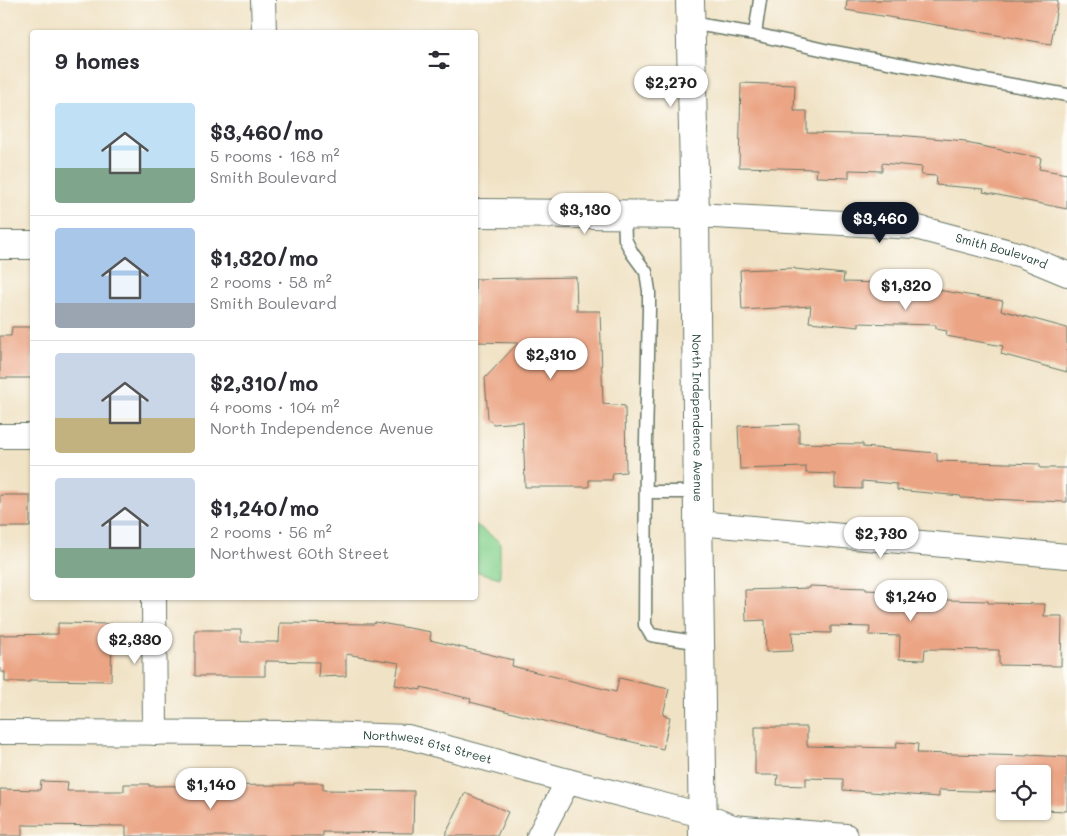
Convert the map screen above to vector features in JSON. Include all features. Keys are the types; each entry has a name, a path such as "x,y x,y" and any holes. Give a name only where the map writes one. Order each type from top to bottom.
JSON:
{"street":[{"path":"263,0 264,30"},
{"name":"North Independence Avenue","path":"690,12 695,215 703,826"},
{"path":"478,213 695,215"},
{"name":"Smith Boulevard","path":"695,215 915,227 1021,255 1067,274"},
{"path":"0,245 30,245"},
{"path":"0,436 30,436"},
{"path":"698,523 1067,556"},
{"path":"154,600 155,732"},
{"name":"Northwest 61st Street","path":"0,732 291,733 408,737 568,781 703,826 846,836"},
{"path":"538,836 568,781"}],"lane":[{"path":"755,34 760,0"},
{"path":"690,12 755,34 830,51 1067,95"},
{"path":"624,214 625,239 632,253 646,272 649,291 645,625 651,635 700,643"},
{"path":"646,492 698,492"}],"green space":[{"path":"478,526 500,542 500,578 478,572"}],"building":[{"path":"847,0 1058,0 1051,44 846,10"},
{"path":"741,83 795,85 794,111 807,111 807,133 898,135 966,141 966,143 1041,158 1039,169 1067,174 1067,209 983,192 984,189 936,185 937,176 921,175 922,167 882,163 882,171 849,170 849,178 816,177 817,169 739,167"},
{"path":"795,268 844,274 843,282 932,284 932,289 1003,301 1001,310 1067,328 1067,372 1001,354 1003,346 946,336 947,331 936,329 936,325 859,323 859,327 809,322 811,306 742,310 740,270"},
{"path":"576,277 577,311 600,311 603,404 625,406 626,472 613,473 612,480 589,480 589,487 525,487 523,422 493,424 488,418 485,378 518,343 478,342 478,279"},
{"path":"12,327 30,327 30,378 0,378 0,336 11,336"},
{"path":"799,424 799,443 863,444 863,447 937,453 937,461 1040,464 1040,468 1067,468 1067,502 961,498 961,496 897,490 897,484 862,481 862,489 835,488 835,474 806,473 806,467 740,469 738,426"},
{"path":"0,495 30,495 30,527 0,527"},
{"path":"810,586 866,588 866,590 903,592 903,599 1045,604 1044,616 1062,616 1061,666 999,665 999,650 925,649 924,660 899,659 900,636 869,635 870,627 831,626 831,633 792,632 793,651 766,652 765,620 746,621 745,590 810,588"},
{"path":"375,622 431,632 430,640 513,660 512,666 616,692 619,678 669,689 663,715 670,717 663,749 470,702 471,699 421,687 421,690 395,685 399,663 346,654 346,676 318,677 319,662 265,661 265,676 195,676 195,630 241,630 241,642 279,642 280,623 374,624"},
{"path":"58,623 112,624 111,681 30,680 30,682 5,682 5,672 0,672 0,635 58,634"},
{"path":"755,727 807,727 807,746 896,748 897,742 918,744 917,753 1067,757 1067,811 1051,810 1051,765 996,765 996,792 939,790 939,797 843,790 843,779 806,778 806,786 777,785 778,775 755,775"},
{"path":"41,781 68,782 67,791 124,791 124,784 149,784 149,786 323,783 323,790 414,791 413,833 323,832 323,836 126,836 126,826 22,825 22,836 0,836 0,789 40,790"},
{"path":"465,793 508,812 497,836 445,836"}]}
